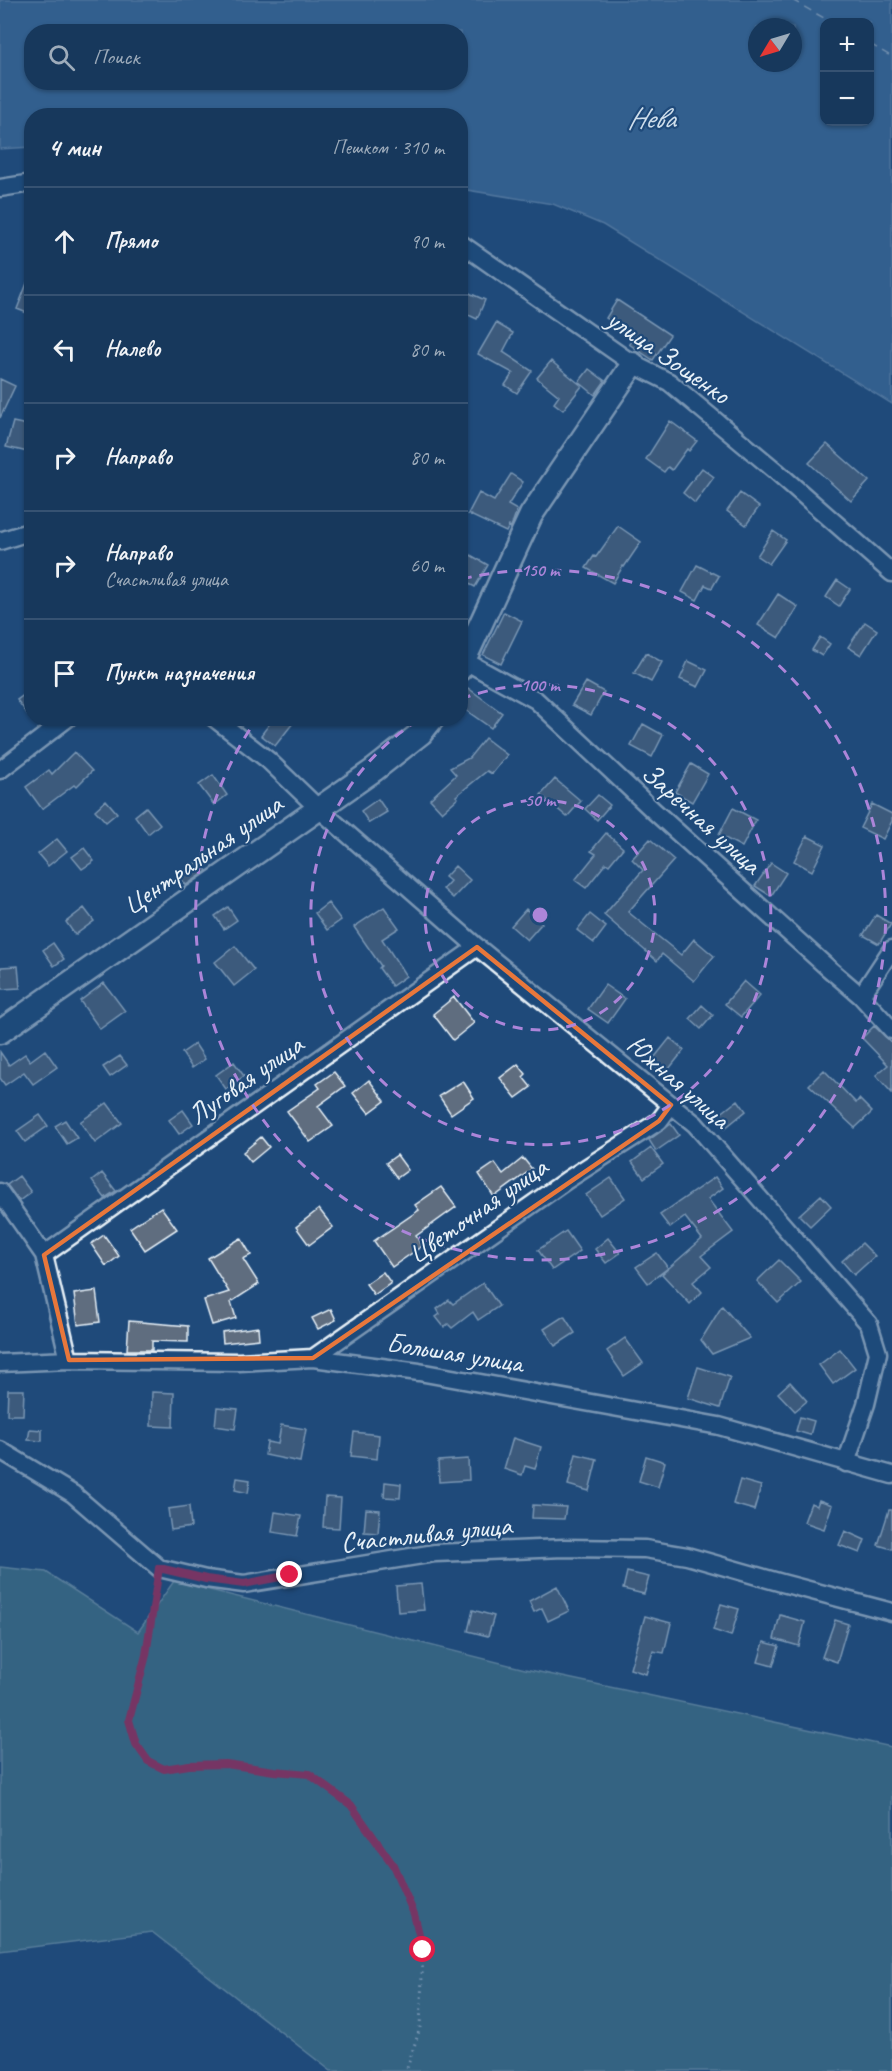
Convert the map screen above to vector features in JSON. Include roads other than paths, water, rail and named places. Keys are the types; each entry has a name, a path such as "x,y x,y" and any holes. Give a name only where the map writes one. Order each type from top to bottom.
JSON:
{"street":[{"path":"0,188 24,184"},
{"name":"улица Зощенко","path":"468,249 633,364 669,382 776,471 892,573"},
{"path":"468,646 531,515 633,364"},
{"path":"0,541 24,534"},
{"name":"Заречная улица","path":"468,657 536,700 654,811 861,996 892,1030"},
{"path":"0,770 58,726"},
{"name":"Южная улица","path":"224,726 268,760 319,809 477,947 695,1124 869,1324 878,1353 866,1404 846,1463"},
{"name":"Центральная улица","path":"0,1032 374,770 427,726"},
{"name":"Луговая улица","path":"44,1255 477,947"},
{"path":"861,996 892,949"},
{"name":"Цветочная улица","path":"313,1358 567,1180 659,1121 671,1105"},
{"path":"0,1192 44,1255 69,1360"},
{"name":"Большая улица","path":"0,1363 69,1360 240,1362 313,1358 419,1372 719,1426 892,1475"},
{"name":"Счастливая улица","path":"0,1450 73,1494 159,1568 206,1579 244,1584 435,1553 564,1548 645,1549 687,1556 892,1612"}],"water":[{"name":"Нева","path":"0,0 892,0 892,404 603,225 553,204 468,190 468,108 24,108 24,147 0,149"}]}
